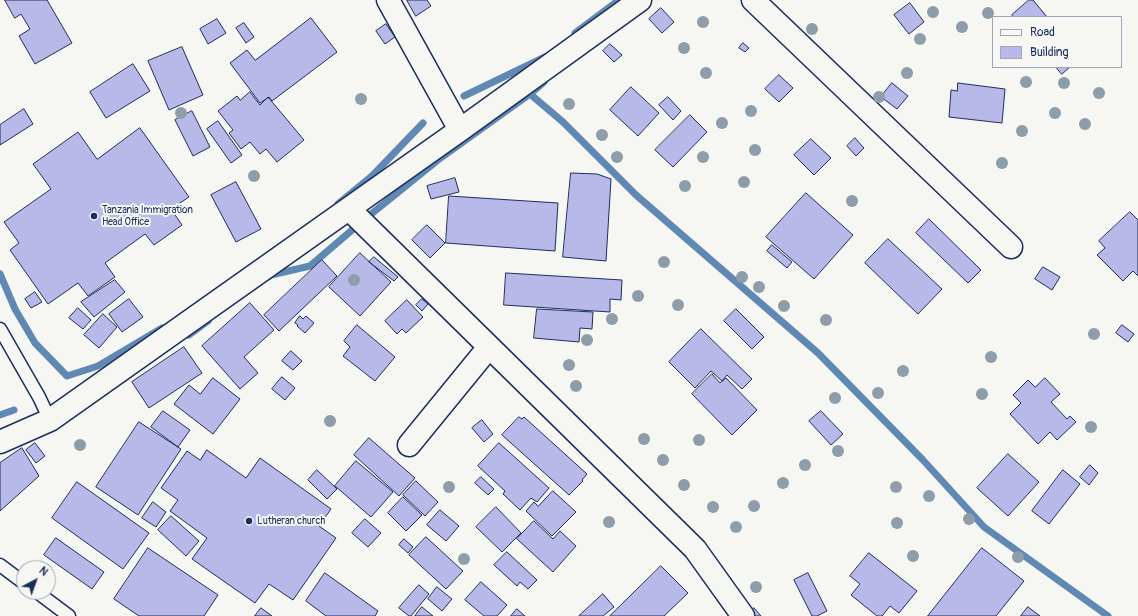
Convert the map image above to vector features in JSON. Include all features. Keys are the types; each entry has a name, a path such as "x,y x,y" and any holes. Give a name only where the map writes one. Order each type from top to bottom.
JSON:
{"street":[{"path":"388,0 460,130"},
{"path":"0,442 50,420 350,209 640,0"},
{"path":"753,0 1011,247"},
{"path":"350,209 695,550 743,616"},
{"path":"409,445 489,347"}],"lane":[{"path":"0,329 39,397 50,420"},
{"path":"0,565 16,576"},
{"path":"48,600 69,616"}],"building":[{"path":"5,0 47,0 72,43 35,64 19,36 30,29 21,14 15,18"},
{"path":"407,0 427,0 431,6 416,16"},
{"path":"1029,0 1033,0 1046,16 1012,16"},
{"path":"910,3 924,22 909,34 894,15"},
{"path":"661,8 674,22 662,33 649,19"},
{"path":"311,18 337,52 272,101 269,97 260,103 230,63 247,50 255,60"},
{"path":"217,19 226,33 208,44 200,29"},
{"path":"244,23 254,37 246,43 236,28"},
{"path":"386,24 395,37 385,44 376,31"},
{"path":"743,43 749,48 745,52 739,48"},
{"path":"610,44 622,55 614,62 603,51"},
{"path":"182,47 203,95 169,110 148,61"},
{"path":"133,64 150,91 106,118 90,92"},
{"path":"1057,68 1069,68 1062,74"},
{"path":"779,75 793,88 779,102 765,89"},
{"path":"892,83 908,96 897,109 881,97"},
{"path":"958,83 1005,89 1002,123 949,117 951,90 957,91"},
{"path":"631,87 659,113 638,136 610,110"},
{"path":"250,92 260,105 268,97 304,140 277,162 266,149 260,154 250,142 241,149 229,133 233,130 218,111 237,96 240,100"},
{"path":"668,97 681,111 673,120 659,105"},
{"path":"24,109 33,124 0,145 0,125"},
{"path":"192,111 210,147 193,156 175,120"},
{"path":"690,115 707,132 673,167 655,150"},
{"path":"218,121 242,155 231,163 207,129"},
{"name":"Tanzania Immigration Head Office","path":"140,128 189,197 171,209 182,225 154,245 145,234 105,263 115,277 88,296 78,283 48,304 10,250 19,243 4,222 51,189 33,164 78,132 97,159"},
{"path":"855,138 864,148 856,156 847,146"},
{"path":"811,139 831,158 814,175 794,155"},
{"path":"571,173 597,174 611,179 606,261 563,257"},
{"path":"455,178 459,192 431,199 427,186"},
{"path":"236,182 261,229 236,242 211,195"},
{"path":"806,193 853,235 814,279 766,237"},
{"path":"449,196 558,203 555,251 446,243"},
{"path":"1130,212 1138,220 1138,276 1133,271 1123,281 1097,255 1105,248 1099,241"},
{"path":"929,219 981,270 968,283 916,233"},
{"path":"427,225 445,243 430,258 412,240"},
{"path":"888,239 942,289 918,314 865,263"},
{"path":"772,245 792,262 787,268 767,251"},
{"path":"360,253 391,282 360,316 329,287"},
{"path":"374,257 398,277 394,281 369,262"},
{"path":"322,260 337,276 279,331 264,315"},
{"path":"1043,267 1060,277 1052,290 1035,279"},
{"path":"506,273 622,280 621,300 610,299 610,312 504,305"},
{"path":"115,280 125,292 94,317 81,302"},
{"path":"35,292 42,302 31,308 25,299"},
{"path":"129,299 143,317 122,332 109,314"},
{"path":"422,299 428,304 422,311 416,305"},
{"path":"407,300 423,317 406,333 402,329 397,334 385,321"},
{"path":"250,303 274,330 244,357 258,373 240,389 202,346"},
{"path":"78,308 91,320 83,329 69,318"},
{"path":"537,309 593,312 592,329 580,328 579,342 534,338"},
{"path":"736,309 764,337 752,349 724,321"},
{"path":"103,314 117,327 99,348 84,335"},
{"path":"300,316 303,319 306,316 314,323 305,333 295,323"},
{"path":"357,325 395,357 375,381 343,356 350,347 344,341"},
{"path":"1122,325 1134,334 1128,342 1116,333"},
{"path":"701,329 752,379 742,389 727,375 722,381 711,371 695,388 669,362"},
{"path":"184,347 202,373 149,408 132,382"},
{"path":"291,351 302,361 293,370 282,361"},
{"path":"712,374 720,383 726,378 757,410 732,435 692,394"},
{"path":"282,377 295,388 285,400 272,389"},
{"path":"213,378 240,399 213,434 174,404 189,385 200,394"},
{"path":"1045,378 1060,394 1051,402 1067,419 1070,416 1076,422 1057,440 1050,432 1038,444 1010,414 1021,403 1013,395 1028,380 1035,387"},
{"path":"163,411 190,430 178,447 151,427"},
{"path":"821,411 843,434 831,445 809,421"},
{"path":"519,417 522,419 524,417 587,474 582,480 583,481 569,495 502,435"},
{"path":"482,420 493,434 484,442 472,428"},
{"path":"139,422 181,449 138,515 96,487"},
{"path":"369,438 415,478 399,496 354,455"},
{"path":"35,443 45,456 36,463 26,450"},
{"path":"499,443 549,488 537,502 531,498 520,510 503,494 505,491 478,466"},
{"path":"22,448 39,476 0,511 0,463"},
{"name":"Lutheran church","path":"207,450 246,478 260,458 331,509 319,526 336,538 293,600 269,584 255,603 192,559 207,538 170,511 178,500 161,488 187,451 200,460"},
{"path":"1008,454 1039,482 1008,516 977,488"},
{"path":"356,461 393,492 371,517 335,486"},
{"path":"1090,465 1098,473 1089,485 1080,477"},
{"path":"317,470 337,489 327,499 308,480"},
{"path":"1063,470 1080,484 1049,524 1032,511"},
{"path":"481,477 494,489 488,495 475,483"},
{"path":"416,481 438,502 425,516 403,495"},
{"path":"77,482 149,533 123,569 52,518"},
{"path":"553,491 576,512 552,536 526,511 534,502 538,506"},
{"path":"403,497 422,515 406,531 388,513"},
{"path":"153,502 166,512 156,527 142,518"},
{"path":"496,507 521,533 502,552 476,527"},
{"path":"440,510 459,526 446,541 427,525"},
{"path":"171,516 199,541 186,556 158,530"},
{"path":"365,519 381,533 368,547 352,533"},
{"path":"534,521 553,539 560,531 576,546 553,572 517,539"},
{"path":"426,537 463,571 446,589 409,555"},
{"path":"56,538 104,572 92,589 56,564 56,560 51,560 44,555"},
{"path":"404,539 413,547 408,553 399,545"},
{"path":"148,548 218,595 204,616 139,616 114,599"},
{"path":"982,548 1024,581 996,616 928,616"},
{"path":"507,552 537,580 528,589 520,582 517,586 494,565"},
{"path":"869,553 917,591 899,613 890,606 882,616 877,616 851,595 860,584 850,576"},
{"path":"661,566 688,593 664,616 610,616"},
{"path":"325,573 378,611 375,616 326,616 306,601"},
{"path":"808,573 827,611 817,616 812,616 794,580"},
{"path":"481,582 507,605 497,616 484,616 465,600"},
{"path":"419,585 429,594 411,616 409,616 399,608"},
{"path":"437,587 452,599 442,611 428,599"},
{"path":"603,594 614,607 603,616 579,616"},
{"path":"422,607 433,616 415,616"},
{"path":"1028,607 1040,616 1021,616"},
{"path":"261,608 272,616 255,616"},
{"path":"754,608 761,616 749,616 747,614"},
{"path":"517,609 525,616 511,616"}],"waterway":[{"path":"575,33 619,0"},
{"path":"464,96 545,57"},
{"path":"268,277 310,266 438,160 530,94 544,82"},
{"path":"530,94 563,122 636,195 818,353 923,460 984,527 1108,616"},
{"path":"338,204 372,176 423,123"},
{"path":"0,274 15,309 35,343 67,376 98,366 162,328"},
{"path":"189,335 208,321"},
{"path":"0,415 14,410"}],"place":[{"name":"Tanzania Immigration Head Office","path":"94,216"},
{"name":"Lutheran church","path":"249,521"}]}
